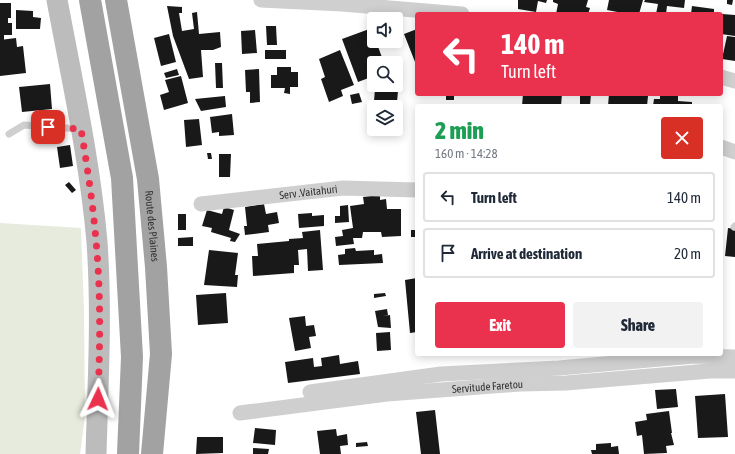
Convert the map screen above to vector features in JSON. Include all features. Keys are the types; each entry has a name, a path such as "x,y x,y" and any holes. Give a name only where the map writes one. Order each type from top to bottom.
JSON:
{"highway":[{"path":"90,0 122,178 132,357 128,454"},
{"name":"Route des Plaines","path":"116,0 148,179 156,267 161,354 152,454"}],"main road":[{"path":"57,0 81,129 94,216 99,279 99,374 96,454"}],"street":[{"path":"261,0 342,4 438,12"},
{"path":"723,78 735,81"},
{"path":"723,148 735,152"},
{"name":"Serv .Vaitahuri","path":"201,204 343,188 415,190"},
{"name":"Servitude Faretou","path":"310,392 441,374 559,368 694,356 735,357"},
{"name":"Servitude Faretou","path":"240,412 387,394 520,384 566,383 710,371 735,371"}],"lane":[{"path":"9,134 24,125 81,129"}],"shaded area":[{"path":"0,223 81,228 84,311 85,417 80,454 0,454"}],"building":[{"path":"518,0 547,0 546,3 538,1 536,12 518,9"},
{"path":"553,0 588,0 586,7 590,8 589,12 556,12 558,4 553,2"},
{"path":"609,0 643,0 640,12 618,12 607,10"},
{"path":"645,0 685,0 684,8 667,6 666,12 656,12 658,4 644,2"},
{"path":"727,0 733,0 732,5 727,4"},
{"path":"0,3 11,3 11,18 8,18 8,23 12,23 12,35 4,35 4,40 0,40"},
{"path":"167,6 182,7 182,13 179,13 182,31 194,29 192,13 197,12 199,34 220,32 221,47 213,50 201,50 203,77 189,79 173,36"},
{"path":"692,6 714,9 714,12 691,12"},
{"path":"16,10 33,11 33,17 41,18 40,29 16,29"},
{"path":"723,14 735,15 735,36 723,34"},
{"path":"266,26 276,26 277,45 267,45"},
{"path":"255,30 257,53 242,54 241,31"},
{"path":"367,30 367,48 379,48 381,56 367,56 367,79 358,82 342,39"},
{"path":"415,30 415,62 404,34"},
{"path":"169,34 176,62 161,66 154,38"},
{"path":"727,36 735,37 735,61 723,59"},
{"path":"16,38 17,47 23,46 26,73 0,76 0,40"},
{"path":"265,50 286,50 286,59 265,59"},
{"path":"340,50 354,85 341,90 343,96 329,102 321,79 325,77 319,59"},
{"path":"215,63 222,63 223,88 216,88"},
{"path":"277,67 291,67 291,72 298,72 298,87 290,87 290,94 284,93 285,88 271,88 271,75 277,75"},
{"path":"177,69 179,75 166,78 164,73"},
{"path":"259,69 260,102 250,103 250,92 246,92 245,70"},
{"path":"181,76 188,103 164,110 160,95 169,92 165,80"},
{"path":"50,84 52,109 22,112 19,87"},
{"path":"375,92 398,92 397,100 374,100"},
{"path":"359,93 362,102 352,104 350,95"},
{"path":"225,96 226,107 201,111 195,99"},
{"path":"446,96 454,96 454,100 446,100"},
{"path":"523,96 562,96 561,104 522,104"},
{"path":"580,96 591,96 590,104 580,104"},
{"path":"609,96 648,96 647,104 608,104"},
{"path":"660,96 678,96 678,101 692,102 692,104 653,104 654,99 660,99"},
{"path":"232,114 234,135 219,136 219,132 212,133 210,117"},
{"path":"199,119 202,145 186,147 184,120"},
{"path":"70,145 73,166 60,168 57,147"},
{"path":"207,153 211,153 212,159 208,159"},
{"path":"219,154 231,154 230,177 219,177"},
{"path":"69,182 76,190 72,193 65,185"},
{"path":"380,195 380,200 386,199 387,209 401,209 401,236 382,237 381,232 363,232 362,238 353,238 354,244 336,246 335,237 343,236 342,230 353,228 350,206 364,204 363,197"},
{"path":"264,204 266,214 277,212 279,223 268,225 269,232 245,235 244,226 247,226 245,207"},
{"path":"348,205 349,222 335,223 335,216 340,216 340,206"},
{"path":"224,207 234,210 229,230 240,234 235,242 230,241 231,238 211,232 212,228 202,226 207,210 222,214"},
{"path":"312,213 312,216 324,215 324,226 299,228 298,214"},
{"path":"178,214 186,214 186,230 178,230"},
{"path":"728,228 735,229 735,257 725,256"},
{"path":"320,230 323,270 308,271 307,249 298,250 299,265 294,265 294,273 253,276 252,256 258,256 257,244 303,238 302,232"},
{"path":"411,230 415,230 415,237 411,237"},
{"path":"193,237 193,246 178,246 178,238"},
{"path":"355,248 356,251 374,250 374,255 382,254 383,263 339,265 338,255 345,254 345,249"},
{"path":"209,250 238,253 235,275 238,275 237,287 204,285"},
{"path":"415,278 415,332 410,333 405,280"},
{"path":"226,293 228,323 198,325 196,295"},
{"path":"385,293 386,296 374,298 374,294"},
{"path":"387,309 388,315 382,316 390,315 391,328 378,327 375,311"},
{"path":"305,316 306,326 314,325 316,336 309,337 311,348 295,351 289,318"},
{"path":"390,332 391,350 377,351 376,333"},
{"path":"339,355 340,364 358,361 360,374 288,383 285,362 313,358 314,367 322,366 321,358"},
{"path":"676,389 678,407 657,409 655,390"},
{"path":"725,394 728,437 698,438 695,396"},
{"path":"435,410 440,454 421,454 416,412"},
{"path":"669,411 671,433 674,445 666,446 667,453 644,454 642,435 637,436 635,422 647,420 646,414"},
{"path":"255,428 276,430 275,445 253,443"},
{"path":"336,429 337,436 347,434 348,445 340,446 341,454 320,454 317,431"},
{"path":"197,437 223,437 223,453 196,454"},
{"path":"367,442 368,446 356,447 356,443"},
{"path":"611,443 611,447 618,446 619,454 592,454 591,450 596,450 596,444"},
{"path":"253,448 269,449 268,454 253,454"}],"route":[{"path":"48,127 81,129 94,216 99,279 98,399"}]}
